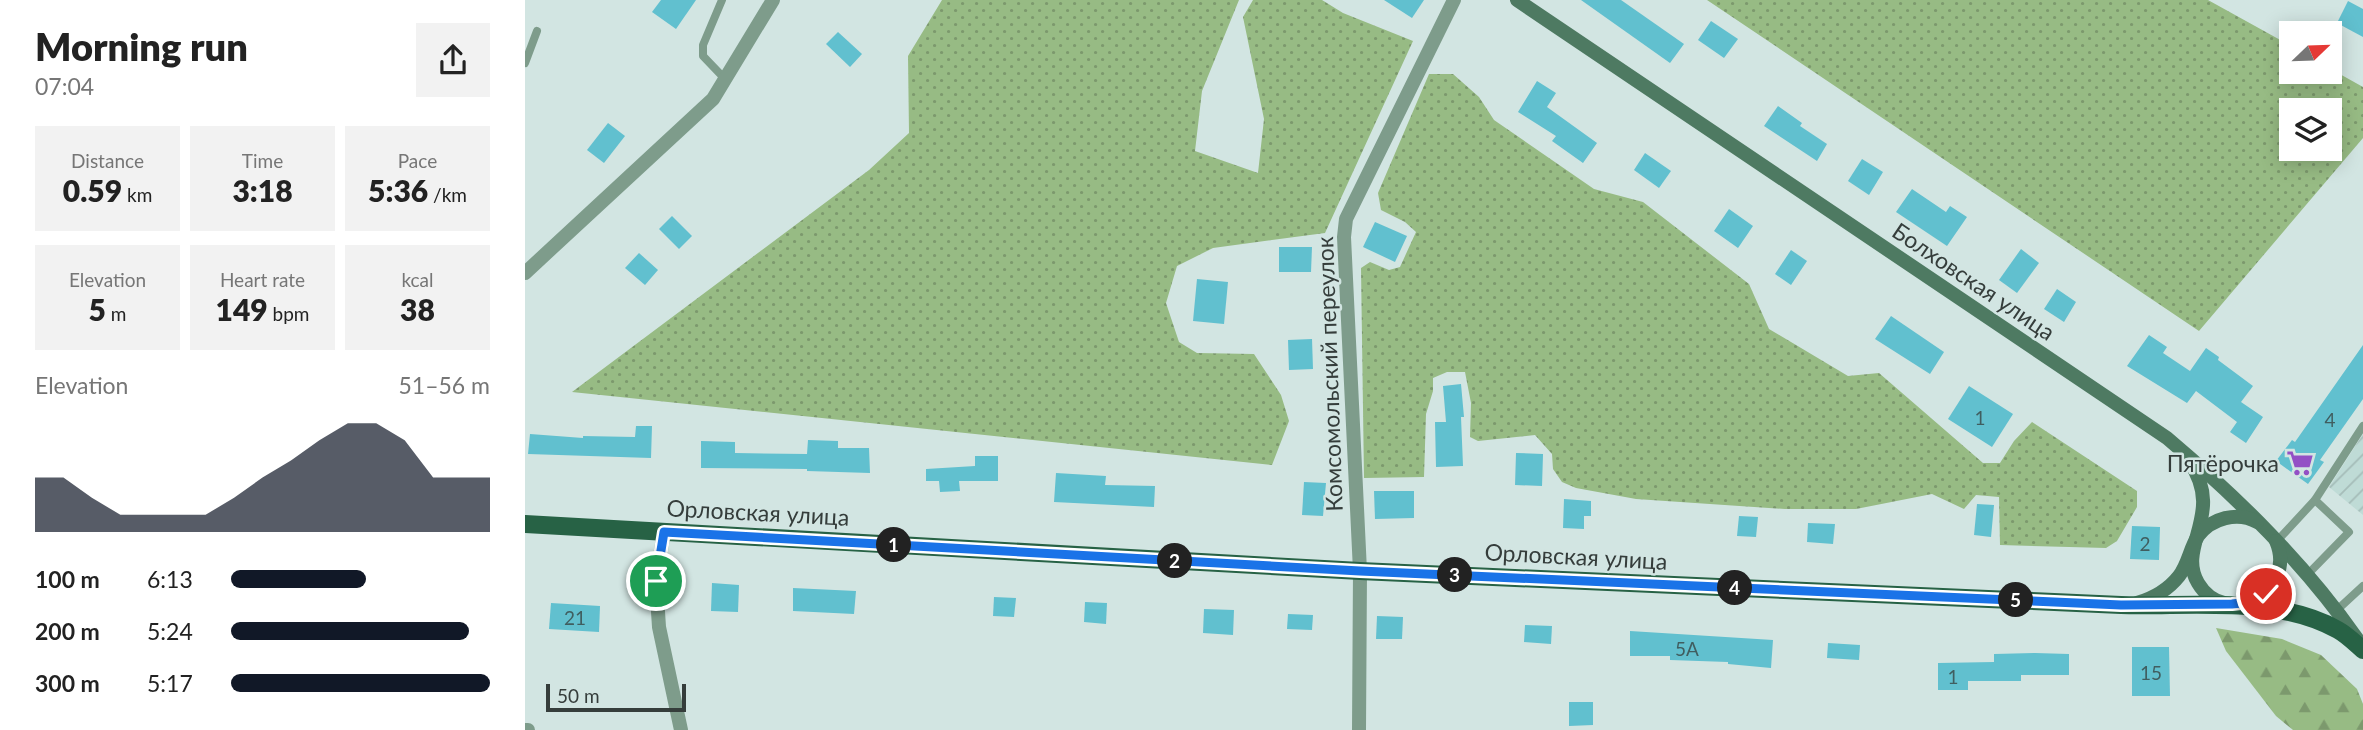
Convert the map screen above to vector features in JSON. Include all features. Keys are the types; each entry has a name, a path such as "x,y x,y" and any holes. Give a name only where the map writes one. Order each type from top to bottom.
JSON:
{"main road":[{"name":"Болховская улица","path":"1517,0 2167,438 2220,483 2273,535 2337,610 2363,648"},
{"path":"2129,605 2159,595 2170,586 2180,575 2199,536 2213,522 2232,516 2249,517 2273,535 2280,558 2277,578 2266,594 2251,602 2232,604 2213,598 2199,585 2192,569 2192,554 2199,536 2204,509 2200,481 2190,463 2167,438"},
{"name":"Орловская улица","path":"525,524 1360,571 2129,605 2232,604 2303,615 2339,630 2363,648"}],"street":[{"path":"525,273 713,99 773,0"},
{"name":"Комсомольский переулок","path":"1359,730 1360,571 1344,237 1346,219 1454,0"},
{"path":"664,532 656,581 659,627 681,730"}],"lane":[{"path":"722,0 703,45 703,57 725,79"},
{"path":"525,63 537,31"},
{"path":"2273,535 2315,500 2363,426"},
{"path":"2308,574 2349,532 2315,500"},
{"path":"2337,610 2363,586"}],"shaded area":[{"path":"2363,434 2363,515 2329,487"}],"green space":[{"path":"942,0 1239,0 1202,91 1195,151 1258,173 1264,119 1243,17 1253,0 1322,0 1343,13 1413,41 1325,233 1213,248 1177,266 1166,303 1179,342 1197,353 1254,354 1281,395 1289,421 1272,465 572,392 869,170 909,133 908,56"},
{"path":"1707,0 2208,0 2279,39 2279,84 2342,84 2342,75 2363,87 2363,138 2199,331"},
{"path":"1429,74 1453,74 1479,97 1494,120 1594,189 1643,202 1749,284 1769,329 1848,376 1879,373 1983,463 2000,463 2014,441 2032,422 2137,491 2137,507 2117,541 2106,548 2000,545 1999,497 1976,495 1964,509 1932,494 1856,509 1785,509 1636,499 1576,488 1562,482 1553,469 1552,454 1535,435 1478,441 1470,437 1471,403 1465,372 1447,372 1433,378 1433,391 1426,414 1424,477 1364,478 1361,268 1370,262 1389,270 1400,267 1416,232 1405,222 1381,210 1378,193"},
{"path":"2216,628 2282,639 2321,655 2357,689 2363,704 2363,730 2293,730 2276,716 2226,651"}],"building":[{"path":"661,0 696,0 676,29 652,12"},
{"path":"1384,0 1424,0 1412,18"},
{"path":"1581,0 1621,0 1684,44 1670,63"},
{"path":"2348,1 2363,9 2363,37 2342,26 2342,21 2338,21"},
{"path":"1711,21 1738,39 1724,58 1698,40"},
{"path":"838,32 862,54 850,67 826,44"},
{"path":"1537,81 1556,93 1547,107 1597,143 1583,163 1552,141 1556,136 1518,112"},
{"path":"1778,106 1802,123 1800,126 1827,144 1817,161 1764,126"},
{"path":"608,123 625,136 604,163 587,150"},
{"path":"1645,153 1671,171 1659,188 1634,170"},
{"path":"1862,159 1883,172 1869,195 1848,181"},
{"path":"1912,189 1946,212 1950,206 1967,217 1947,246 1896,212"},
{"path":"1729,209 1753,226 1738,248 1714,231"},
{"path":"672,216 692,236 679,249 659,229"},
{"path":"1375,222 1407,236 1395,262 1363,247"},
{"path":"1279,247 1312,247 1311,272 1279,272"},
{"path":"2021,249 2039,263 2017,293 1999,280"},
{"path":"1791,250 1807,261 1791,285 1775,274"},
{"path":"639,253 658,270 645,285 625,268"},
{"path":"1197,279 1228,282 1224,324 1193,321"},
{"path":"2057,289 2076,302 2064,322 2044,309"},
{"path":"1891,316 1944,352 1930,374 1875,339"},
{"path":"2149,335 2167,347 2163,353 2190,371 2206,348 2253,386 2241,402 2263,417 2246,443 2230,432 2237,422 2196,391 2187,403 2127,366"},
{"path":"1312,339 1313,369 1289,370 1288,340"},
{"path":"2363,345 2363,399 2320,460 2324,462 2308,484 2276,461 2292,440 2295,442"},
{"path":"1461,384 1464,417 1461,417 1463,466 1436,467 1435,422 1446,422 1443,386"},
{"path":"1969,386 2013,414 1992,447 1948,419"},
{"path":"636,426 652,426 651,458 528,454 530,434 583,438 635,437"},
{"path":"808,440 838,441 838,448 869,448 870,473 807,469 701,468 701,441 735,442 735,453 807,454"},
{"path":"1516,453 1543,454 1542,486 1515,485"},
{"path":"975,456 998,456 998,481 959,481 960,491 940,492 939,481 926,481 926,469 975,466"},
{"path":"1056,473 1106,476 1105,485 1155,486 1154,507 1054,502"},
{"path":"1304,482 1326,483 1323,516 1302,515"},
{"path":"1374,491 1414,491 1414,518 1375,519"},
{"path":"1564,499 1591,501 1591,516 1584,516 1584,529 1563,528"},
{"path":"1977,504 1994,505 1991,537 1974,535"},
{"path":"1739,516 1758,517 1756,537 1737,536"},
{"path":"1808,523 1835,524 1833,544 1807,542"},
{"path":"2132,526 2160,527 2159,560 2130,559"},
{"path":"712,583 739,585 738,612 711,611"},
{"path":"793,588 856,591 854,614 793,611"},
{"path":"994,597 1016,598 1014,617 993,616"},
{"path":"1085,602 1107,603 1106,624 1084,622"},
{"path":"551,603 600,606 599,632 549,629"},
{"path":"1204,609 1234,610 1233,635 1203,633"},
{"path":"1288,614 1313,615 1312,630 1287,629"},
{"path":"1377,616 1403,617 1402,639 1376,639"},
{"path":"1525,625 1552,626 1551,644 1524,642"},
{"path":"1630,631 1773,640 1771,668 1728,662 1670,660 1670,656 1630,656"},
{"path":"1828,643 1860,645 1859,660 1827,658"},
{"path":"2132,647 2169,647 2170,696 2132,696"},
{"path":"1994,654 2069,654 2069,675 2021,675 2021,681 1968,681 1968,690 1938,690 1938,663 1994,662"},
{"path":"1569,702 1593,702 1593,725 1569,726"}],"place":[{"name":"Пятёрочка","path":"2300,463"}],"route":[{"path":"656,581 664,532 1360,571 2121,605 2232,604 2251,602 2266,594"}]}
